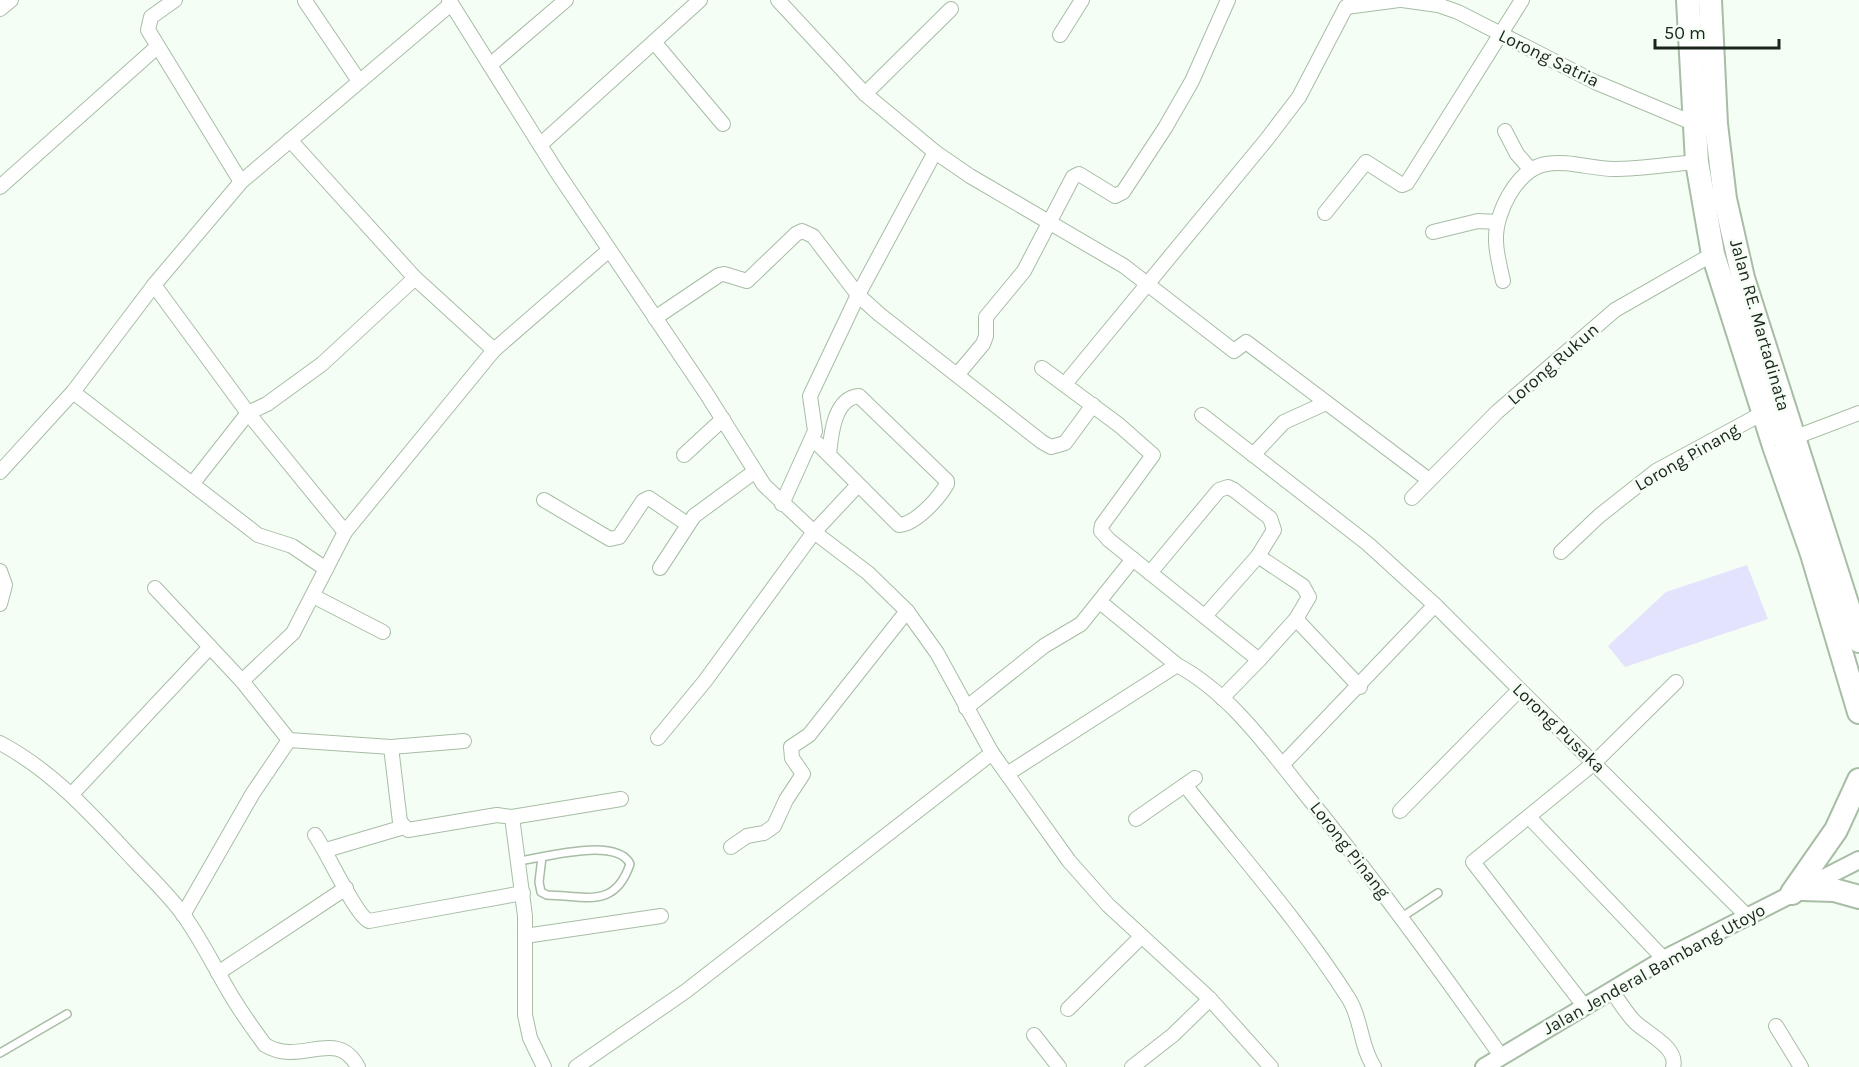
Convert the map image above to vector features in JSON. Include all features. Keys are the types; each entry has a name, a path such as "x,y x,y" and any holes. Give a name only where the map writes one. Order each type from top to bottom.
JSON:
{"highway":[{"path":"1688,0 1697,162 1713,254 1763,414 1784,442 1812,554 1859,712"},
{"name":"Jalan RE. Martadinata","path":"1710,0 1716,124 1725,199 1743,278 1784,442 1859,641"},
{"path":"1797,891 1836,830 1859,780"},
{"path":"1797,891 1834,890 1859,897"}],"street":[{"path":"0,9 11,0"},
{"path":"175,0 154,13 148,21 148,30 241,182"},
{"path":"490,65 566,0"},
{"path":"540,145 700,0"},
{"path":"778,0 865,94 935,152 1050,224 1102,252 1234,351 1246,342 1430,480"},
{"path":"1060,35 1082,0"},
{"path":"957,375 983,344 986,336 986,317 1024,271 1076,174 1115,196 1123,192 1165,128 1192,81 1228,0"},
{"name":"Lorong Satria","path":"1340,3 1401,0 1438,5 1458,12 1595,82 1694,123"},
{"path":"1325,213 1366,162 1402,185 1407,183 1522,0"},
{"path":"305,1 359,81"},
{"path":"0,472 73,392 154,285 241,182 452,1 540,145 608,251 723,419 754,472 782,504 814,532 868,573 907,611 937,653 992,753 1070,861 1108,905 1210,999 1271,1067"},
{"path":"1065,384 1299,97 1340,3"},
{"path":"865,94 951,9"},
{"path":"654,42 723,124"},
{"path":"0,187 157,47"},
{"path":"1505,131 1517,154 1531,170"},
{"path":"290,140 415,278 494,350"},
{"path":"782,504 815,431 810,396 858,295 935,152"},
{"path":"1503,281 1496,241 1497,222 1507,200 1531,170 1544,164 1564,163 1615,169 1697,162"},
{"path":"1433,232 1478,221 1497,222"},
{"path":"655,318 718,275 724,274 747,281 796,234 802,231 813,236 858,295 1051,447 1065,443 1093,405"},
{"path":"242,681 292,633 345,532 494,350 608,251"},
{"name":"Lorong Rukun","path":"1412,498 1497,412 1615,310 1713,254"},
{"path":"193,483 248,413 267,404 322,364 415,278"},
{"path":"154,285 248,413 345,532"},
{"path":"1042,368 1093,405 1153,455 1102,525 1102,535 1259,660"},
{"path":"73,392 258,535 292,546 326,568"},
{"path":"817,443 894,521 903,525 929,505 947,484 860,396 853,397 833,420 829,454"},
{"path":"1202,416 1253,455 1284,422 1326,403"},
{"path":"1784,442 1859,413"},
{"name":"Lorong Pinang","path":"1561,552 1599,516 1656,471 1763,414"},
{"path":"684,455 723,419"},
{"name":"Lorong Pusaka","path":"1253,455 1368,544 1435,605 1746,915"},
{"path":"660,568 694,516 754,472"},
{"path":"658,738 705,681 814,532 858,485"},
{"path":"1150,573 1223,488 1234,490 1274,524 1272,536 1204,616"},
{"path":"544,500 610,539 619,537 644,501 649,498 687,524"},
{"path":"1222,698 1296,619 1310,597 1307,591 1257,556"},
{"path":"966,708 1044,646 1081,624 1133,559"},
{"path":"0,571 5,585 0,604"},
{"path":"155,588 242,681 289,740 391,747 464,741"},
{"path":"313,596 383,632"},
{"name":"Lorong Pinang","path":"1100,602 1177,665 1222,698 1282,765 1402,917 1501,1056"},
{"path":"1282,765 1360,687 1435,605"},
{"path":"731,847 747,836 764,833 774,826 786,800 803,774 791,754 791,747 809,735 907,611"},
{"path":"1296,619 1360,687"},
{"path":"72,794 210,647"},
{"path":"1007,774 1177,665"},
{"path":"1585,1007 1472,864 1594,763 1676,682"},
{"path":"1400,812 1519,690"},
{"path":"183,915 253,793 289,740"},
{"path":"0,743 72,794 183,915 269,1052 292,1066 327,1055 342,1054 355,1061 358,1067"},
{"path":"391,747 398,809 404,827"},
{"path":"576,1067 689,988 992,753"},
{"path":"1136,819 1190,781 1328,968 1355,1009 1365,1050 1374,1067"},
{"path":"326,850 404,827 413,831 497,815 512,817 621,799"},
{"path":"512,817 523,893 525,1015 530,1038 544,1067"},
{"path":"1529,817 1664,959"},
{"path":"315,835 326,850 359,914 369,921 523,893"},
{"name":"Jalan Jenderal Bambang Utoyo","path":"1484,1067 1664,959 1746,915 1859,860"},
{"path":"218,973 346,888"},
{"path":"525,936 661,916"},
{"path":"1068,1009 1141,937"},
{"path":"1612,991 1634,1022 1665,1045 1674,1059 1673,1067"},
{"path":"1132,1067 1173,1035 1210,999"},
{"path":"1776,1026 1801,1067"},
{"path":"1034,1035 1059,1067"}],"lane":[{"path":"520,861 542,857 595,849 627,856 630,864 626,876 615,892 597,898 547,895 541,892 539,882 542,857"},
{"path":"1402,917 1438,893"},
{"path":"0,1053 67,1014"}],"shaded area":[{"path":"1747,565 1768,619 1625,667 1608,646 1666,592"}]}
